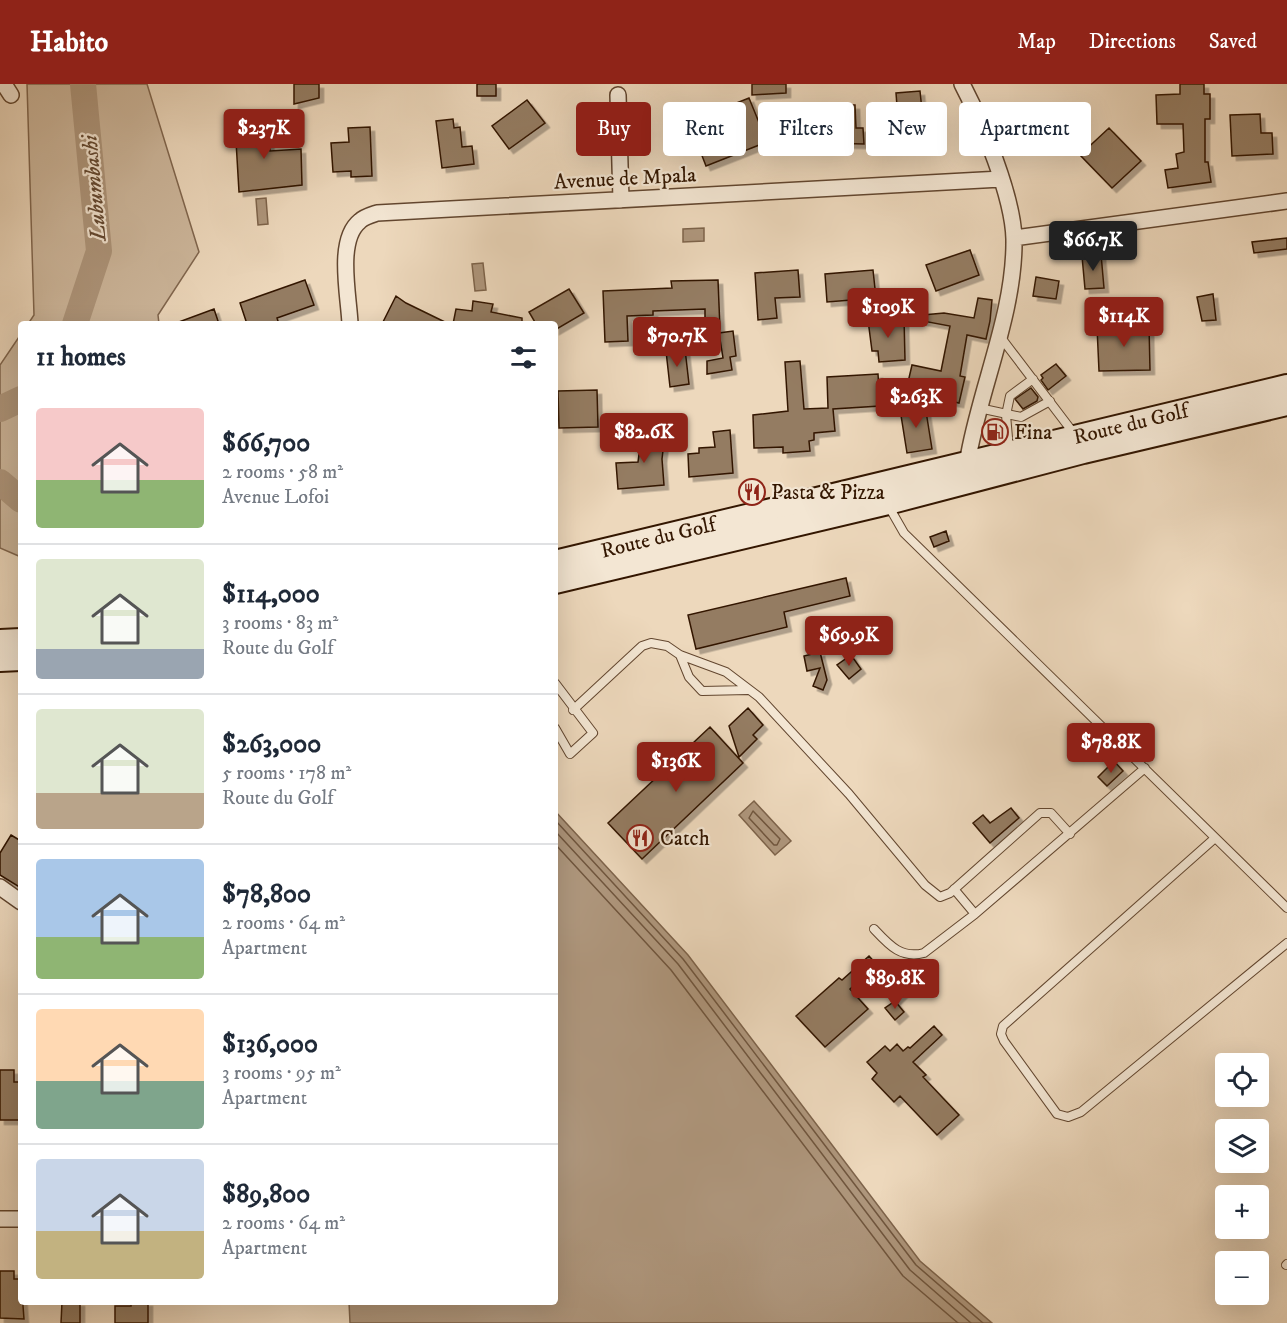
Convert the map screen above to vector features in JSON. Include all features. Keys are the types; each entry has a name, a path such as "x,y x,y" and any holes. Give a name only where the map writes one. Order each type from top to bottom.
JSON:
{"main road":[{"name":"Route du Golf","path":"558,561 886,494 971,472 1010,453 1287,386"},
{"path":"971,472 1287,404"},
{"path":"558,581 886,494"},
{"path":"0,641 18,640"},
{"path":"0,660 18,659"}],"street":[{"path":"962,84 1001,179 1014,238 1011,273 979,408 971,472"},
{"path":"618,95 621,200"},
{"name":"Avenue de Mpala","path":"350,321 345,245 350,233 360,221 377,213 1001,179"},
{"path":"1014,238 1287,201"},
{"path":"0,887 18,900"},
{"path":"0,1219 18,1219"}],"lane":[{"path":"998,334 1076,438"},
{"path":"1010,453 1006,415 1010,396 1033,379"},
{"path":"979,408 1022,417 1050,401"},
{"path":"886,494 891,513 904,532 1287,908"},
{"path":"573,710 642,646 658,643 680,655 726,672 759,697 849,794 935,896 946,896 954,890 1040,813 1051,813 1070,834"},
{"path":"680,655 689,677 702,691 748,690"},
{"path":"558,688 573,710 593,733 570,754 558,733"},
{"path":"874,929 897,951 915,956 938,944 1145,768"},
{"path":"1215,838 1003,1026 1001,1034 1004,1041 1057,1114 1068,1117 1074,1115 1081,1112 1287,943"},
{"path":"954,890 975,914"}],"shaded area":[{"path":"27,84 147,84 199,252 158,315 159,321 30,321 34,315"},
{"path":"18,338 18,556 0,548 0,365"}],"water":[{"path":"266,198 268,224 258,225 256,199"},
{"path":"704,228 704,241 683,242 683,229"},
{"path":"483,263 486,290 475,291 472,264"},
{"path":"754,801 791,841 775,855 739,815"},
{"path":"558,814 688,955 920,1261 992,1323 350,1323 349,1305 558,1305"}],"building":[{"path":"294,84 319,84 319,98 294,104"},
{"path":"477,84 496,84 496,96 477,96"},
{"path":"752,84 786,84 786,93 752,95"},
{"path":"1180,84 1204,84 1204,94 1210,94 1210,119 1205,119 1205,162 1208,162 1211,182 1168,188 1165,170 1178,168 1176,154 1184,152 1183,124 1157,124 1156,95 1180,94"},
{"path":"920,91 921,102 897,102 896,93"},
{"path":"749,98 758,120 758,146 746,150 746,102 739,102"},
{"path":"527,100 545,123 509,149 492,126"},
{"path":"854,105 856,128 863,128 864,144 854,144"},
{"path":"1260,114 1261,133 1272,133 1273,154 1232,156 1230,115"},
{"path":"453,119 454,128 460,127 462,147 472,146 474,164 442,168 436,121"},
{"path":"268,122 270,151 301,149 302,185 239,192 235,124"},
{"path":"370,127 372,176 351,177 351,171 333,172 331,143 349,142 348,128"},
{"path":"1109,128 1141,161 1112,188 1081,156 1091,156 1091,145"},
{"path":"702,156 731,156 706,166"},
{"path":"1287,238 1287,249 1254,253 1252,242"},
{"path":"970,250 979,275 936,291 926,265"},
{"path":"1101,254 1104,288 1085,289 1082,256"},
{"path":"798,270 800,297 775,298 777,318 758,320 755,273"},
{"path":"873,270 876,298 827,302 825,274"},
{"path":"1036,277 1059,281 1056,299 1033,296"},
{"path":"305,280 314,305 277,318 278,321 246,321 240,303"},
{"path":"718,280 720,329 705,329 705,309 653,311 653,315 627,316 628,341 605,342 603,291 672,288 671,281"},
{"path":"569,289 584,313 558,328 558,321 534,321 529,312"},
{"path":"1213,294 1216,320 1202,321 1197,297"},
{"path":"396,296 443,321 384,321"},
{"path":"978,298 992,300 990,321 986,339 967,335 960,376 965,377 959,403 906,391 912,365 941,371 950,326 912,319 912,316 944,313 974,318"},
{"path":"473,301 493,304 491,312 522,318 522,321 454,321 456,309 472,311"},
{"path":"214,309 218,321 181,321"},
{"path":"904,317 905,360 879,362 878,351 872,351 868,320"},
{"path":"1149,325 1150,370 1099,371 1097,327"},
{"path":"733,331 736,356 730,357 732,370 707,374 707,361 723,358 719,333"},
{"path":"685,349 689,384 670,387 666,351"},
{"path":"800,361 804,409 828,408 827,377 878,374 880,406 833,409 835,431 814,433 814,440 809,441 810,451 783,453 783,447 754,448 753,415 788,411 785,362"},
{"path":"1056,364 1066,376 1048,390 1041,380 1043,378 1041,375"},
{"path":"1031,388 1038,397 1037,401 1023,409 1015,399"},
{"path":"597,390 598,427 559,428 558,391"},
{"path":"925,405 932,449 907,453 900,409"},
{"path":"730,430 733,473 689,477 688,454 699,453 699,448 715,447 713,432"},
{"path":"642,431 665,434 662,459 664,485 618,489 616,463 638,462"},
{"path":"946,531 949,541 934,547 930,537"},
{"path":"846,578 850,596 784,612 787,627 696,649 688,615"},
{"path":"820,652 827,680 823,690 813,686 820,668 807,671 804,656"},
{"path":"851,655 861,669 849,679 837,665"},
{"path":"748,708 763,725 753,735 757,739 739,757 729,726"},
{"path":"710,727 743,763 642,859 608,823"},
{"path":"1114,761 1123,771 1107,786 1098,777"},
{"path":"1011,808 1019,818 990,843 973,823 983,815 990,823"},
{"path":"11,835 18,839 18,886 0,875 0,853"},
{"path":"869,956 903,993 895,1001 869,972 850,989 868,1009 825,1047 796,1016 839,978 842,980"},
{"path":"895,1001 904,1012 895,1020 885,1008"},
{"path":"934,1026 942,1035 913,1062 926,1075 923,1077 959,1115 937,1135 900,1096 894,1102 872,1079 877,1073 867,1062 885,1046 890,1051 897,1044 903,1051 910,1048"},
{"path":"0,1070 14,1070 14,1082 18,1082 18,1120 0,1120"},
{"path":"0,1271 14,1271 14,1279 18,1279 18,1305 23,1305 24,1319 0,1318"},
{"path":"62,1305 80,1305 80,1323 61,1323"},
{"path":"148,1305 148,1323 115,1323 115,1306"}],"waterway":[{"name":"Lubumbashi","path":"76,321 99,251 83,84"},
{"name":"Lubumbashi","path":"0,409 18,400"},
{"name":"Lubumbashi","path":"0,482 18,497"}],"place":[{"name":"Fina","path":"995,432"},
{"name":"Pasta & Pizza","path":"752,492"},
{"name":"Catch","path":"640,838"}]}
